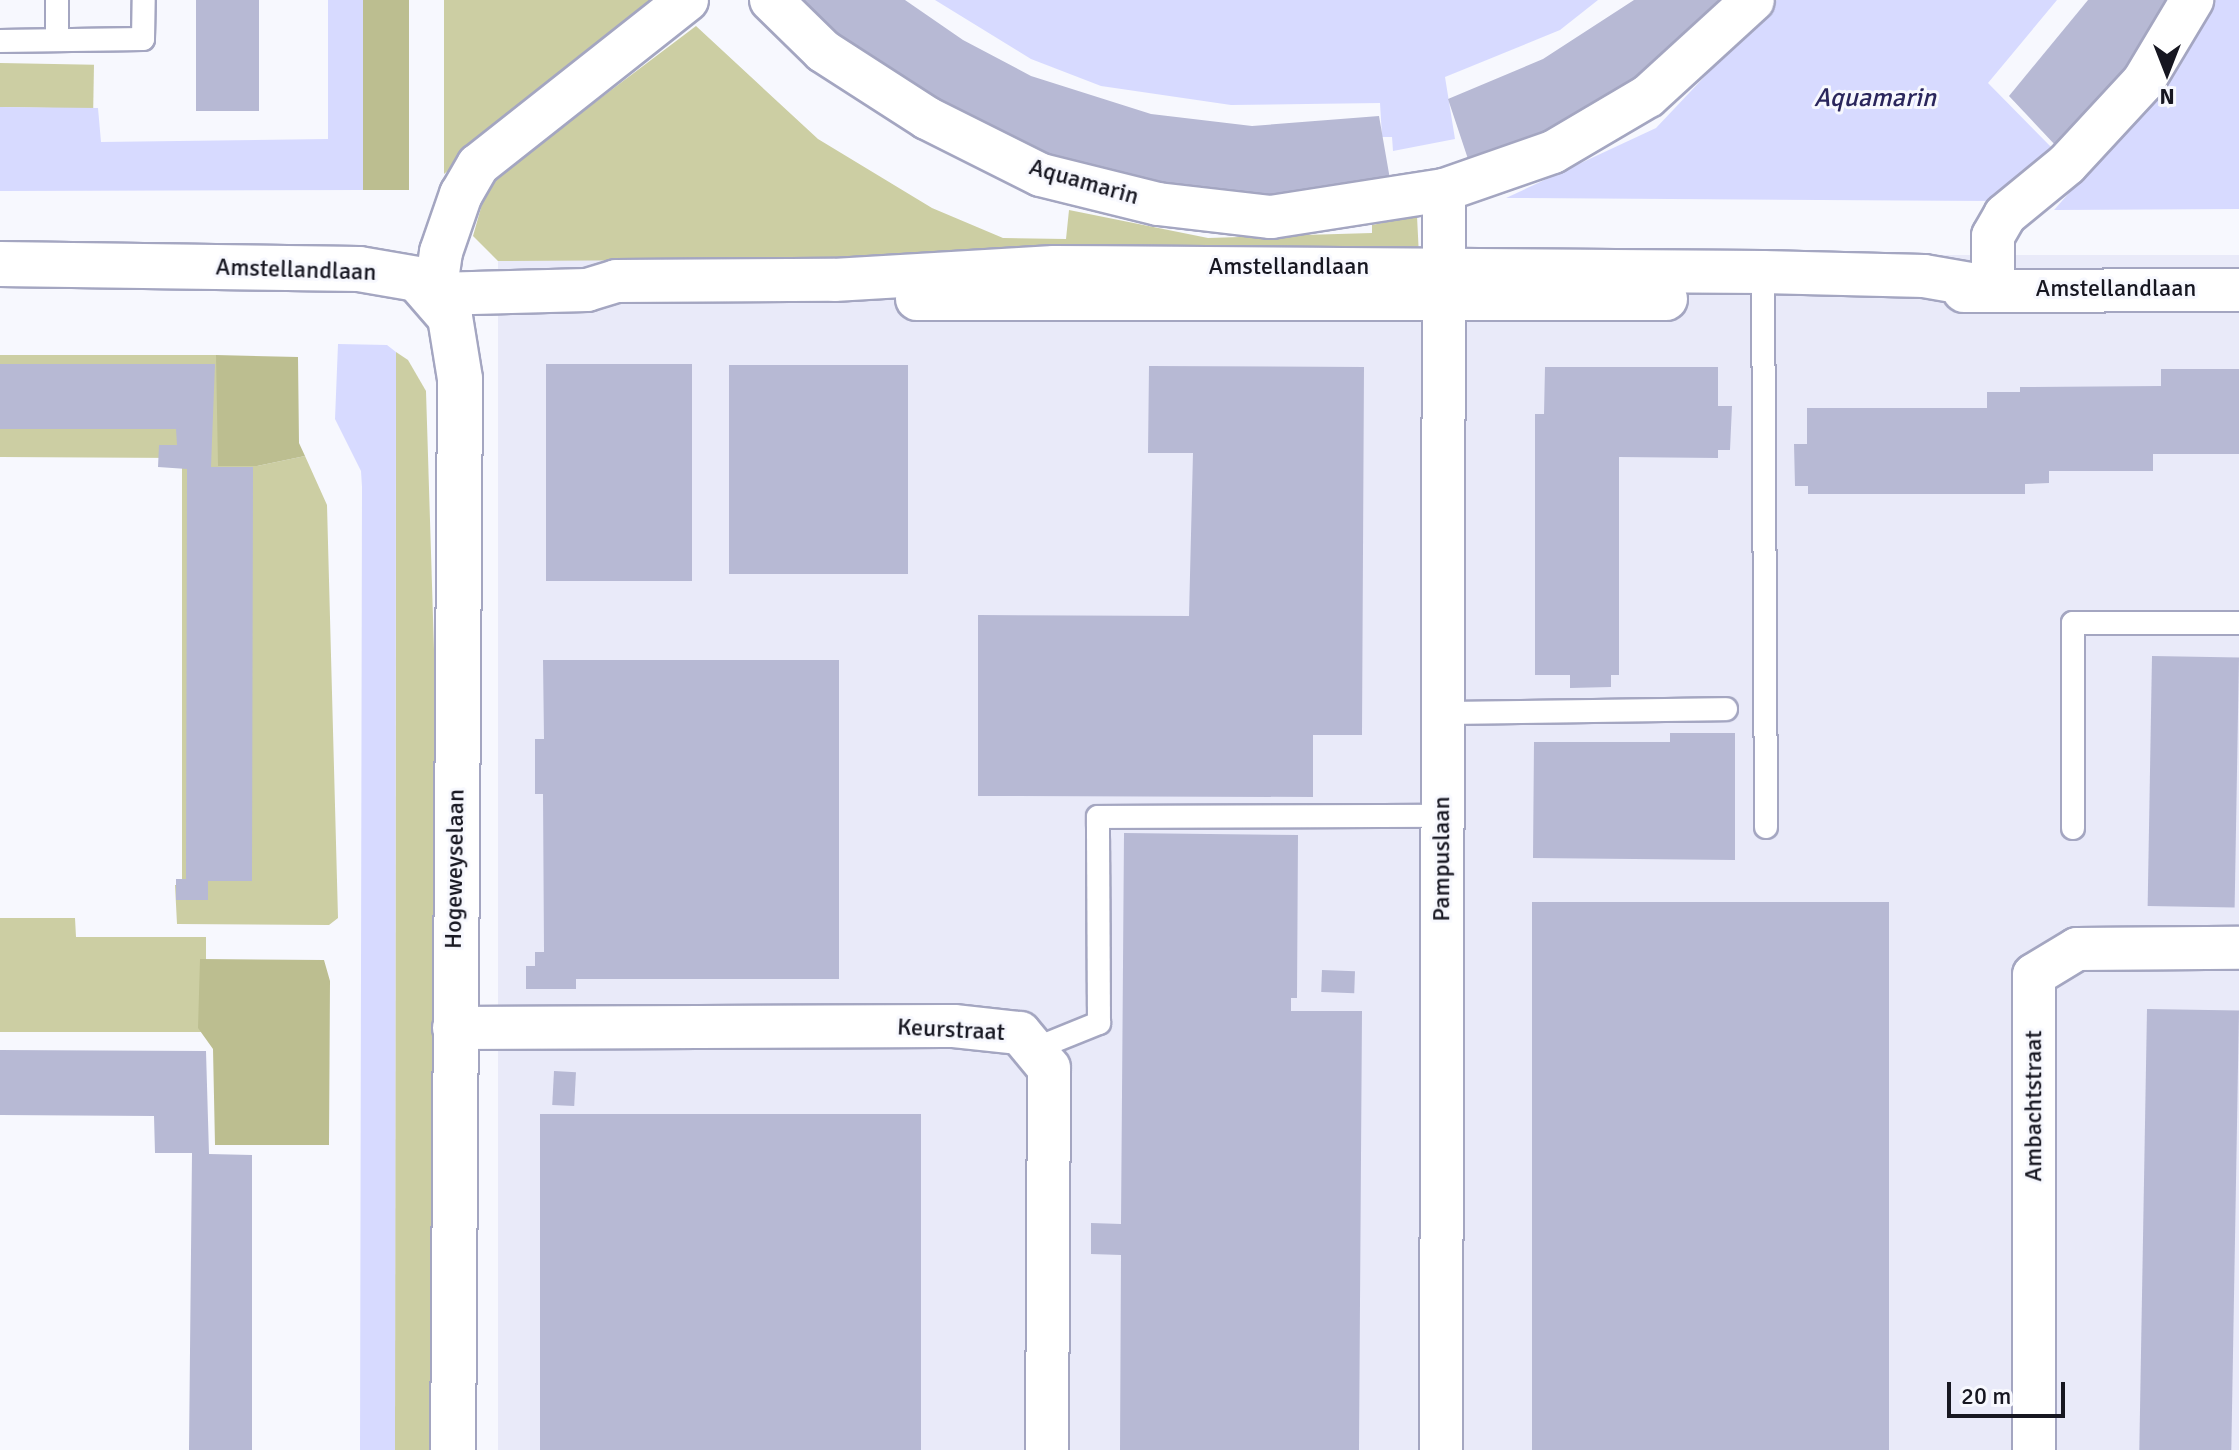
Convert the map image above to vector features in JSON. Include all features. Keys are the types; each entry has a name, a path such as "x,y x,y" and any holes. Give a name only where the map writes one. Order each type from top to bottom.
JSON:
{"main road":[{"name":"Amstellandlaan","path":"0,264 359,269 417,279 435,294"},
{"name":"Hogeweyselaan","path":"435,294 458,341 460,379 453,1450"}],"street":[{"path":"435,294 441,252 461,194 478,165 687,0"},
{"name":"Aquamarin","path":"771,0 823,51 927,118 1041,175 1158,204 1271,217 1444,190 1553,152 1648,96 1753,0"},
{"path":"1993,288 1993,236 2005,215 2067,164 2143,82 2192,0"},
{"path":"1444,190 1444,284"},
{"name":"Amstellandlaan","path":"435,294 587,290 616,281 834,280 1054,267 1444,284 1763,285 1925,296 1993,288 2239,290"},
{"name":"Pampuslaan","path":"1441,1450 1444,284"},
{"name":"Ambachtstraat","path":"2034,1450 2034,975 2077,949 2239,948"},
{"name":"Keurstraat","path":"454,1028 954,1026 1020,1033 1037,1048 1049,1068 1047,1450"}],"lane":[{"path":"57,0 57,40"},
{"path":"0,41 143,39 144,0"},
{"path":"1763,285 1766,827"},
{"path":"2073,828 2073,623 2239,623"},
{"path":"1442,713 1726,709"},
{"path":"1037,1048 1099,1023 1098,817 1442,816"}],"shaded area":[{"path":"498,255 2239,255 2239,1450 498,1450"}],"green space":[{"path":"363,0 409,0 409,190 363,190"},
{"path":"444,0 655,0 444,174"},
{"path":"696,26 818,139 932,208 1003,238 1066,239 1069,210 1208,238 1372,233 1372,225 1417,216 1419,256 498,261 473,236 488,183"},
{"path":"0,63 94,65 93,109 0,107"},
{"path":"396,352 408,360 426,391 441,876 438,1450 395,1450"},
{"path":"0,355 216,355 257,466 305,456 327,505 338,918 329,925 177,924 175,885 182,885 182,458 0,457"},
{"path":"216,355 298,357 299,443 305,456 257,466 218,466"},
{"path":"0,918 75,918 76,937 206,937 206,1032 0,1032"},
{"path":"200,959 324,960 330,981 329,1145 215,1145 213,1049 198,1028"}],"water":[{"path":"328,0 363,0 363,190 0,191 0,107 98,108 101,142 328,139"},
{"path":"935,0 1598,0 1560,30 1445,77 1455,139 1393,151 1392,137 1382,137 1380,103 1231,105 1101,86 1031,59"},
{"name":"Aquamarin","path":"1777,0 2057,0 1988,83 2052,148 1989,201 1506,198 1656,128"},
{"path":"2216,0 2239,0 2239,209 2054,210 2164,85"},
{"path":"338,344 387,345 396,352 395,1450 360,1450 362,487 361,471 335,419"}],"building":[{"path":"196,0 259,0 259,111 196,111"},
{"path":"801,0 905,0 963,40 1031,76 1151,114 1252,126 1379,116 1391,185 1250,196 1109,177 1002,139 857,51"},
{"path":"1634,0 1739,0 1600,107 1470,165 1448,99 1543,59"},
{"path":"2088,0 2170,0 2131,61 2057,147 2009,96"},
{"path":"0,364 215,364 211,467 253,467 252,881 208,881 208,900 176,900 176,879 186,879 187,469 158,467 159,445 177,445 176,429 0,429"},
{"path":"546,364 692,364 692,581 546,581"},
{"path":"729,365 908,365 908,574 729,574"},
{"path":"1149,366 1364,367 1362,735 1313,735 1313,797 978,796 978,615 1189,616 1193,453 1148,453"},
{"path":"1545,367 1718,367 1718,406 1732,406 1730,450 1718,450 1718,458 1619,457 1619,675 1611,675 1611,687 1570,688 1570,675 1535,675 1535,414 1544,414"},
{"path":"2161,369 2239,369 2239,454 2153,454 2153,471 2049,471 2049,483 2025,484 2025,494 1808,494 1808,486 1795,486 1794,444 1807,444 1807,408 1987,408 1987,392 2020,392 2020,387 2161,386"},
{"path":"2152,656 2239,658 2235,907 2148,906"},
{"path":"543,660 839,660 839,979 576,979 576,989 526,989 526,966 535,966 535,952 544,952 543,794 535,794 535,739 544,739"},
{"path":"1670,733 1735,733 1735,860 1533,858 1534,742 1670,742"},
{"path":"1124,833 1298,835 1297,998 1291,998 1291,1011 1362,1011 1359,1450 1120,1450 1121,1255 1091,1254 1091,1223 1121,1224"},
{"path":"1532,902 1889,902 1889,1450 1532,1450"},
{"path":"1322,970 1355,971 1354,993 1321,992"},
{"path":"2147,1009 2239,1011 2231,1450 2139,1450"},
{"path":"0,1050 206,1051 209,1154 252,1155 252,1450 189,1450 192,1153 155,1153 154,1116 0,1115"},
{"path":"554,1071 576,1072 574,1106 552,1105"},
{"path":"540,1114 921,1114 921,1450 540,1450"}]}
